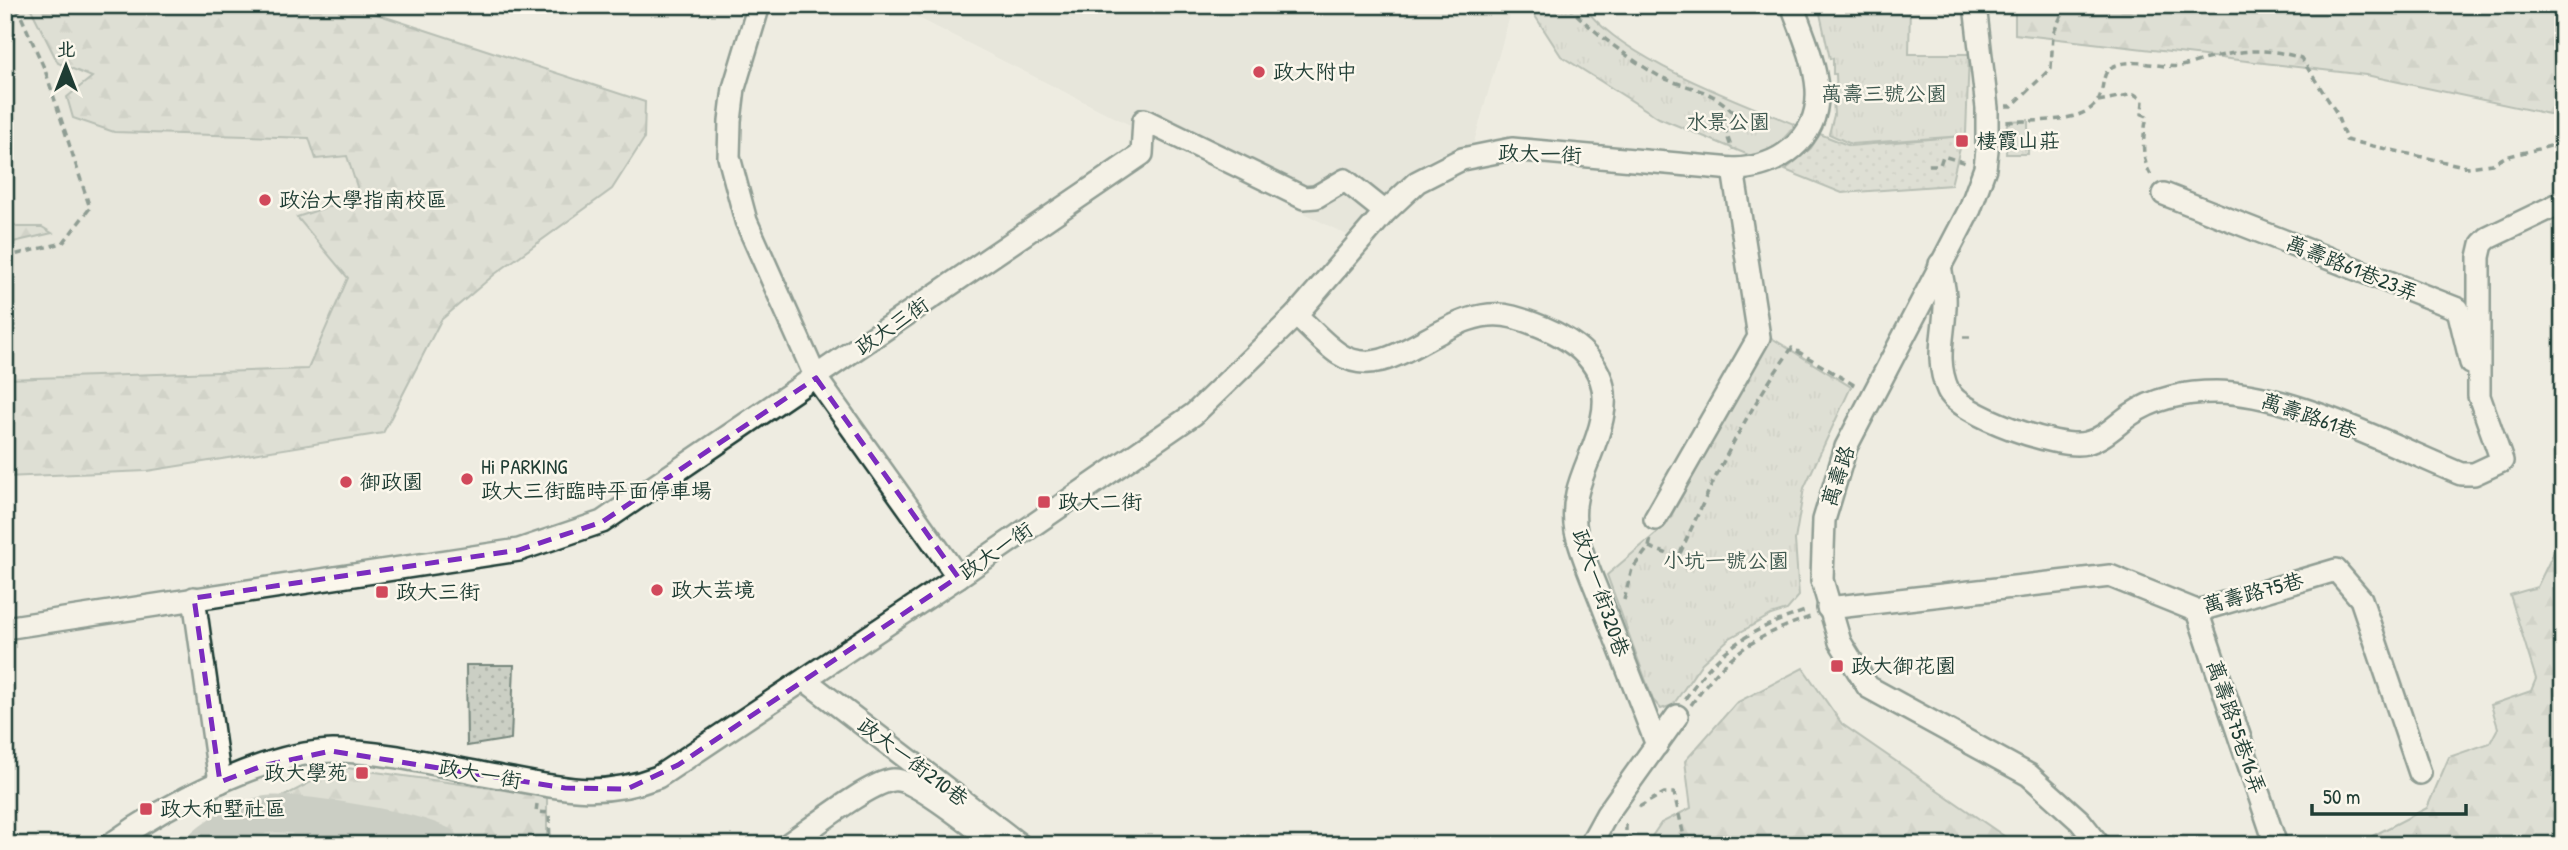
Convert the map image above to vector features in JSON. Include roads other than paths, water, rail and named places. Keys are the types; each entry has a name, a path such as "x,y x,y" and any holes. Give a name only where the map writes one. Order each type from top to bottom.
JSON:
{"street":[{"name":"政大一街","path":"110,845 135,826 220,782 262,765 331,751 367,754 552,786 593,790 627,789 668,771 958,577 1194,414 1296,315 1385,212 1404,193 1434,172 1462,159 1495,150 1525,149 1733,169 1755,169 1779,160 1801,140 1815,113 1815,77 1793,5"},
{"name":"萬壽路","path":"1975,5 1987,117 1982,179 1970,209 1846,447 1832,486 1821,549 1822,580 1815,612 1840,642 1868,687 2029,775 2080,821 2099,845"},
{"path":"756,6 734,88 729,158 746,221 816,379 958,577"},
{"name":"政大三街","path":"5,628 519,550 601,522 816,379 1142,154 1144,120 1304,198 1316,197 1345,180 1385,212"},
{"path":"1655,519 1759,337 1733,169"},
{"name":"萬壽路61巷23弄","path":"2164,194 2458,309 2479,396"},
{"name":"萬壽路61巷","path":"1940,264 1945,297 1940,358 1948,389 1957,404 1977,416 2065,444 2085,443 2152,404 2174,397 2216,392 2242,394 2302,410 2461,474 2474,474 2502,461 2479,396 2479,257 2482,244 2488,238 2563,202"},
{"name":"政大一街320巷","path":"1296,315 1340,355 1355,360 1389,359 1455,322 1489,314 1530,322 1558,333 1576,343 1593,361 1601,378 1605,397 1602,421 1577,489 1576,530 1657,745"},
{"name":"萬壽路75巷","path":"1815,612 2110,576 2197,611 2336,570 2361,598 2420,773"},
{"path":"194,598 220,782"},
{"name":"萬壽路75巷16弄","path":"2197,611 2275,842"},
{"name":"政大一街210巷","path":"805,680 1020,845"},
{"path":"1590,845 1628,802 1657,745 1677,716"},
{"path":"787,845 877,785 895,779 912,785 998,845"}],"waterway":[{"path":"205,845 236,825 272,814 358,823 406,833 441,845"}],"place":[{"name":"政大附中","path":"1259,72"},
{"name":"棲霞山莊","path":"1962,141"},
{"name":"政治大學指南校區","path":"265,200"},
{"name":"Hi PARKING 政大三街臨時平面停車場","path":"467,479"},
{"name":"御政園","path":"346,482"},
{"name":"政大二街","path":"1044,502"},
{"name":"政大芸境","path":"657,590"},
{"name":"政大三街","path":"382,592"},
{"name":"政大御花園","path":"1837,666"},
{"name":"政大學苑","path":"362,773"},
{"name":"政大和墅社區","path":"146,809"}],"park label":[{"name":"萬壽三號公園","path":"1884,94"},
{"name":"水景公園","path":"1728,122"},
{"name":"小坑一號公園","path":"1726,561"}]}
